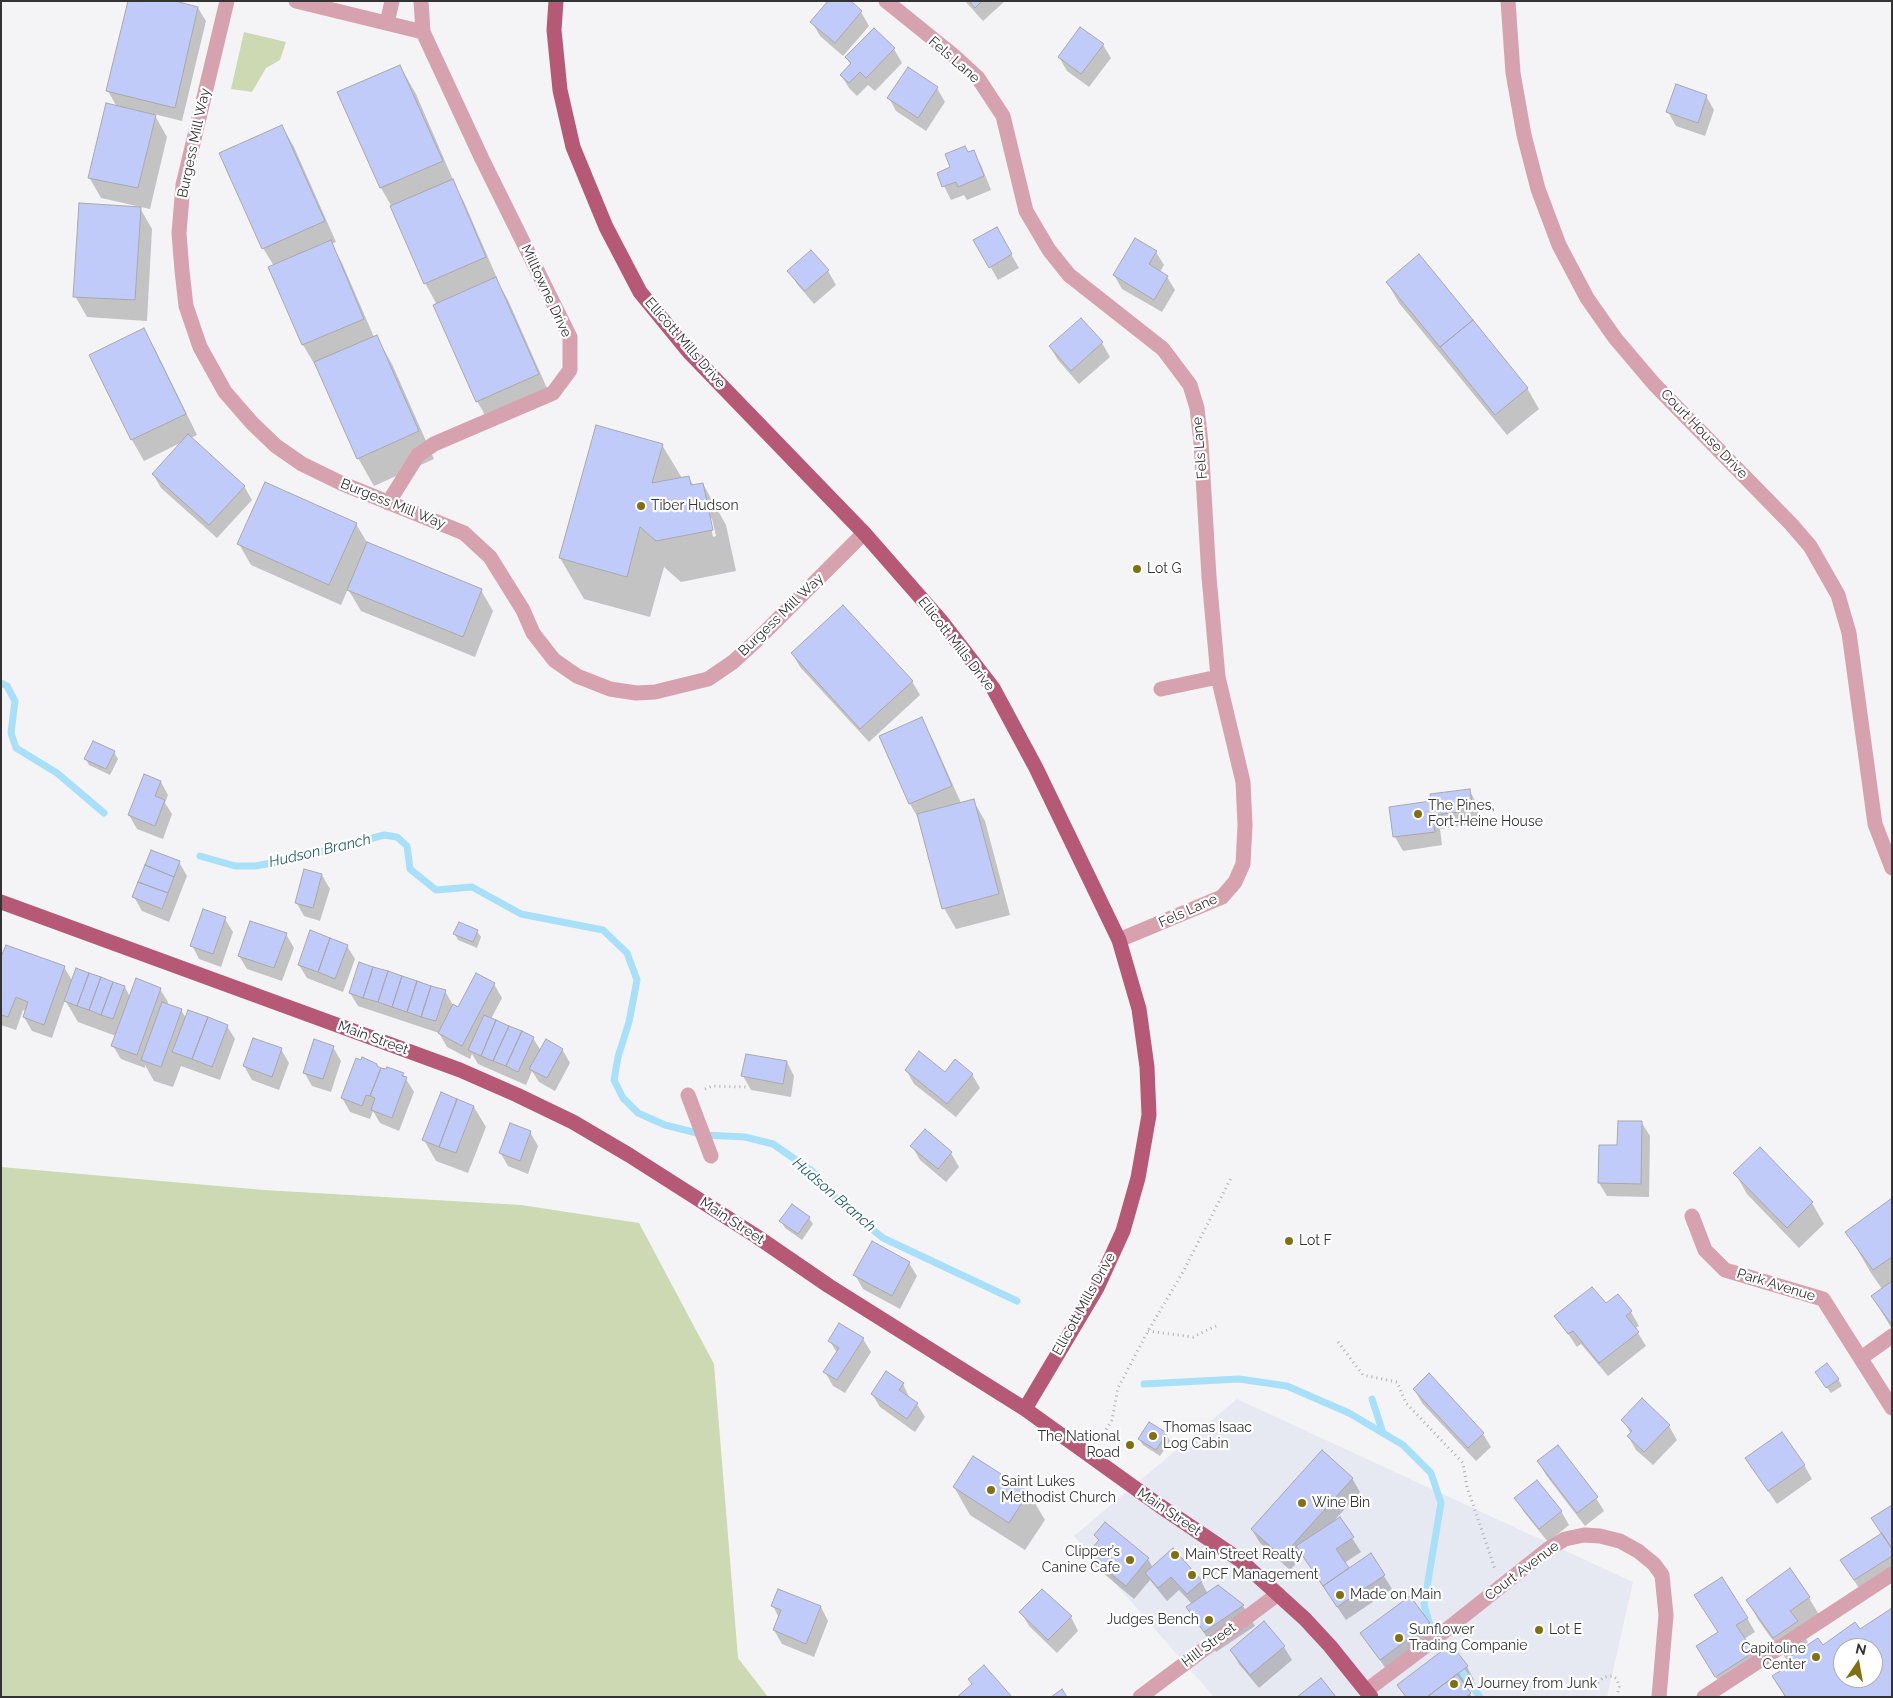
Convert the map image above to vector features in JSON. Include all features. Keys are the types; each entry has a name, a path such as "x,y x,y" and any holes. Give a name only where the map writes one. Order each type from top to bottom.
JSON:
{"main road":[{"name":"Ellicott Mills Drive","path":"556,1 554,30 560,90 573,147 606,227 640,292 689,352 864,533 942,622 993,688 1036,768 1119,940 1139,1009 1147,1067 1149,1115 1138,1178 1123,1232 1097,1288 1025,1409"},
{"name":"Main Street","path":"1,902 460,1070 574,1122 629,1154 756,1236 829,1286 1025,1409 1160,1506 1240,1560 1278,1594 1330,1646 1369,1693"}],"street":[{"name":"Burgess Mill Way","path":"227,1 183,185 179,233 186,306 200,347 225,392 252,423 276,446 302,464 388,503 464,534 490,557 523,610 533,633 554,660 577,676 610,689 655,692 708,679 733,662 864,533"},
{"path":"296,1 423,32"},
{"path":"388,23 392,1"},
{"name":"Milltowne Drive","path":"388,503 418,455 434,444 553,393 570,370 570,337 482,159 423,32 421,1"},
{"name":"Fels Lane","path":"886,1 953,55 978,78 1003,116 1026,211 1048,250 1068,275 1163,349 1190,385 1197,408 1218,677 1243,782 1245,833 1243,864 1235,882 1222,896 1119,940"},
{"name":"Court House Drive","path":"1508,1 1513,73 1524,135 1538,189 1559,245 1587,298 1615,338 1654,384 1791,524 1810,546 1838,595 1850,642 1875,824 1892,868"},
{"path":"1161,689 1218,677"},
{"path":"688,1095 711,1156"},
{"name":"Park Avenue","path":"1692,1216 1705,1250 1725,1270 1823,1299 1891,1405"},
{"path":"1861,1358 1892,1336"},
{"name":"Court Avenue","path":"1369,1693 1548,1549 1565,1539 1584,1535 1600,1536 1620,1541 1638,1551 1654,1564 1662,1575 1666,1615 1659,1697"},
{"path":"1704,1697 1892,1574"},
{"name":"Hill Street","path":"1140,1697 1278,1594"}],"path":[{"path":"688,1095 712,1086 746,1086"},
{"path":"1101,1438 1112,1420 1118,1388 1148,1331 1183,1272 1232,1176"},
{"path":"1148,1331 1194,1337 1216,1326"},
{"path":"1338,1342 1363,1376 1397,1382 1406,1404 1463,1463 1467,1487 1501,1586"},
{"path":"1594,1686 1604,1677 1612,1676 1617,1679 1620,1687 1617,1697"},
{"path":"1522,1691 1522,1697"}],"shaded area":[{"path":"1237,1399 1633,1582 1607,1697 1214,1697 1074,1536"}],"green space":[{"path":"244,32 286,42 280,60 266,68 252,92 231,89"},
{"path":"1,1167 264,1190 521,1205 639,1223 714,1364 738,1658 768,1697 1,1697"}],"building":[{"path":"128,1 175,1 198,7 175,108 106,91"},
{"path":"828,1 851,1 862,11 835,43 810,22"},
{"path":"969,1 982,1 975,8"},
{"path":"1080,27 1104,44 1081,74 1058,57"},
{"path":"874,28 895,48 866,78 860,72 849,83 840,75 851,63 845,57"},
{"path":"400,65 443,161 380,188 337,92"},
{"path":"908,67 938,87 918,118 887,98"},
{"path":"1676,84 1707,95 1698,123 1666,112"},
{"path":"106,103 156,115 138,188 88,178"},
{"path":"282,125 325,221 262,249 219,153"},
{"path":"965,146 968,152 974,150 984,176 958,187 956,182 942,187 937,173 950,167 945,154"},
{"path":"453,179 486,257 424,284 390,206"},
{"path":"79,203 141,207 135,300 73,297"},
{"path":"997,227 1012,254 989,268 973,240"},
{"path":"1135,238 1157,251 1149,264 1168,276 1154,300 1113,275"},
{"path":"331,240 364,319 302,345 268,267"},
{"path":"811,250 829,270 805,291 787,271"},
{"path":"1419,254 1473,320 1440,347 1386,282"},
{"path":"496,277 539,374 476,402 433,305"},
{"path":"1081,318 1103,342 1071,371 1049,346"},
{"path":"1473,320 1528,388 1495,415 1440,347"},
{"path":"144,328 186,414 131,440 89,355"},
{"path":"377,335 419,431 357,459 314,362"},
{"name":"Tiber Hudson","path":"596,425 663,444 652,483 689,476 691,485 703,483 713,530 656,541 640,527 627,577 559,558"},
{"path":"188,434 245,486 209,525 152,474"},
{"path":"265,482 357,523 329,585 237,544"},
{"path":"367,542 482,589 463,637 347,590"},
{"path":"843,605 913,681 860,729 791,653"},
{"path":"922,717 952,786 909,804 879,736"},
{"path":"93,741 115,751 106,769 84,759"},
{"path":"144,774 161,781 155,796 165,800 155,826 128,815"},
{"name":"The Pines, Fort-Heine House","path":"1470,789 1472,804 1459,805 1460,812 1433,815 1435,832 1393,837 1389,807 1431,801 1430,794"},
{"path":"974,799 999,894 942,909 917,814"},
{"path":"151,850 180,861 174,877 145,865"},
{"path":"145,865 174,877 168,893 138,882"},
{"path":"304,869 322,874 313,908 295,903"},
{"path":"138,882 168,893 162,909 132,897"},
{"path":"203,909 226,917 213,954 190,946"},
{"path":"250,921 287,933 274,968 238,956"},
{"path":"459,922 478,930 473,942 453,934"},
{"path":"310,930 330,938 318,972 298,965"},
{"path":"330,938 348,945 335,979 318,972"},
{"path":"6,945 65,966 44,1025 23,1017 28,1002 16,997 8,1017 1,1015 1,957"},
{"path":"359,962 373,967 363,998 349,993"},
{"path":"373,967 388,971 378,1002 363,998"},
{"path":"76,968 89,973 77,1006 64,1001"},
{"path":"388,971 402,976 392,1007 378,1002"},
{"path":"89,973 101,977 89,1010 77,1006"},
{"path":"476,973 495,983 462,1046 438,1033 453,1004 458,1007"},
{"path":"402,976 417,981 407,1012 392,1007"},
{"path":"101,977 113,982 101,1015 89,1010"},
{"path":"136,978 161,988 137,1055 111,1046"},
{"path":"417,981 431,986 421,1017 407,1012"},
{"path":"113,982 125,986 113,1019 101,1015"},
{"path":"431,986 446,990 436,1021 421,1017"},
{"path":"162,1002 182,1009 161,1067 141,1060"},
{"path":"188,1010 208,1017 192,1059 172,1052"},
{"path":"484,1015 496,1020 481,1056 468,1050"},
{"path":"208,1017 228,1025 212,1067 192,1059"},
{"path":"496,1020 509,1026 493,1061 481,1056"},
{"path":"509,1026 522,1031 506,1066 493,1061"},
{"path":"522,1031 534,1037 518,1072 506,1066"},
{"path":"253,1038 282,1048 272,1077 243,1066"},
{"path":"314,1039 334,1046 323,1079 303,1073"},
{"path":"546,1039 563,1049 547,1078 529,1069"},
{"path":"919,1051 945,1072 955,1059 973,1074 947,1104 905,1070"},
{"path":"746,1054 787,1061 783,1084 741,1076"},
{"path":"362,1057 381,1068 370,1096 366,1095 362,1106 341,1098 356,1058 361,1060"},
{"path":"387,1067 404,1073 402,1076 407,1077 392,1118 371,1110 375,1098 370,1096 381,1068 386,1069"},
{"path":"441,1092 457,1099 439,1147 422,1140"},
{"path":"457,1099 474,1106 456,1153 439,1147"},
{"path":"1618,1121 1642,1121 1641,1184 1598,1183 1599,1145 1617,1145"},
{"path":"510,1123 531,1131 520,1161 499,1153"},
{"path":"925,1129 952,1152 938,1169 910,1146"},
{"path":"1760,1147 1813,1202 1787,1228 1733,1173"},
{"path":"1892,1198 1892,1257 1873,1270 1845,1232"},
{"path":"792,1204 810,1217 798,1234 779,1221"},
{"path":"872,1241 910,1262 892,1296 853,1275"},
{"path":"1892,1281 1892,1325 1871,1296"},
{"path":"1592,1287 1606,1303 1618,1294 1632,1311 1626,1316 1639,1332 1599,1363 1573,1331 1568,1334 1554,1316"},
{"path":"839,1323 864,1338 837,1380 823,1372 839,1348 828,1341"},
{"path":"1827,1363 1839,1379 1826,1388 1815,1372"},
{"path":"886,1371 904,1383 899,1390 918,1403 907,1419 871,1394"},
{"path":"1429,1373 1484,1433 1468,1448 1413,1389"},
{"path":"1642,1398 1670,1425 1644,1452 1627,1436 1632,1431 1621,1420"},
{"name":"Thomas Isaac Log Cabin","path":"1149,1422 1167,1433 1156,1450 1138,1439"},
{"path":"1782,1432 1805,1465 1768,1491 1745,1458"},
{"path":"1558,1445 1598,1497 1577,1513 1537,1461"},
{"name":"Wine Bin","path":"1322,1450 1353,1478 1282,1557 1251,1529"},
{"name":"Saint Lukes Methodist Church","path":"973,1456 1029,1492 1009,1523 953,1487"},
{"path":"1537,1480 1562,1511 1539,1529 1514,1498"},
{"path":"1892,1505 1892,1549 1871,1518"},
{"path":"1340,1517 1354,1537 1336,1549 1349,1568 1323,1586 1296,1546"},
{"path":"1105,1522 1149,1558 1126,1586 1087,1554 1099,1540 1094,1535"},
{"path":"1882,1533 1892,1549 1892,1556 1854,1580 1840,1560"},
{"path":"1173,1548 1202,1581 1187,1594 1171,1577 1158,1588 1145,1573"},
{"path":"1371,1553 1385,1575 1337,1607 1323,1586"},
{"path":"1790,1568 1810,1597 1790,1611 1798,1621 1773,1638 1746,1600"},
{"path":"1722,1577 1748,1618 1736,1625 1754,1652 1715,1677 1696,1646 1718,1632 1694,1595"},
{"name":"Judges Bench","path":"1218,1585 1244,1605 1204,1632 1186,1607"},
{"path":"778,1589 821,1606 806,1644 773,1630 781,1610 771,1606"},
{"path":"1042,1589 1072,1616 1048,1640 1019,1612"},
{"path":"1410,1596 1430,1623 1380,1660 1360,1633"},
{"name":"Capitoline Center","path":"1892,1608 1892,1697 1786,1697 1772,1676 1780,1671 1776,1666 1818,1638 1823,1645 1855,1622 1860,1629"},
{"path":"1264,1621 1285,1646 1250,1675 1230,1650"},
{"path":"1451,1644 1468,1666 1427,1697 1406,1697 1397,1685"},
{"path":"984,1665 1012,1697 957,1697 972,1684 968,1679"},
{"name":"A Journey from Junk","path":"1457,1674 1471,1693 1466,1697 1427,1697"},
{"path":"1321,1678 1336,1697 1297,1697"},
{"path":"1062,1689 1067,1697 1051,1697"}],"waterway":[{"name":"Hudson Branch","path":"1,683 7,686 15,701 11,733 16,748 57,773 104,813"},
{"name":"Hudson Branch","path":"200,856 235,866 255,866 295,859 384,835 397,837 407,846 410,869 436,890 472,887 521,914 603,930 627,953 637,980 629,1022 618,1057 614,1080 623,1098 638,1113 665,1125 705,1135 745,1137 773,1144 812,1171 839,1202 883,1238 1017,1301"},
{"name":"Hudson Branch","path":"1144,1384 1239,1379 1287,1386 1349,1413 1403,1445 1431,1473 1441,1503 1424,1605 1431,1628 1450,1655"},
{"path":"1372,1399 1383,1433"},
{"name":"Hudson Branch","path":"1456,1663 1480,1697"}],"place":[{"name":"Tiber Hudson","path":"641,506"},
{"name":"Lot G","path":"1137,569"},
{"name":"The Pines, Fort-Heine House","path":"1418,814"},
{"name":"Lot F","path":"1289,1241"},
{"name":"Thomas Isaac Log Cabin","path":"1153,1436"},
{"name":"The National Road","path":"1130,1445"},
{"name":"Saint Lukes Methodist Church","path":"991,1490"},
{"name":"Wine Bin","path":"1302,1503"},
{"name":"Main Street Realty","path":"1175,1555"},
{"name":"Clipper’s Canine Cafe","path":"1130,1560"},
{"name":"PCF Management","path":"1192,1575"},
{"name":"Made on Main","path":"1340,1595"},
{"name":"Judges Bench","path":"1209,1620"},
{"name":"Lot E","path":"1539,1630"},
{"name":"Sunflower Trading Companie","path":"1399,1638"},
{"name":"Capitoline Center","path":"1816,1657"},
{"name":"A Journey from Junk","path":"1454,1684"}]}
